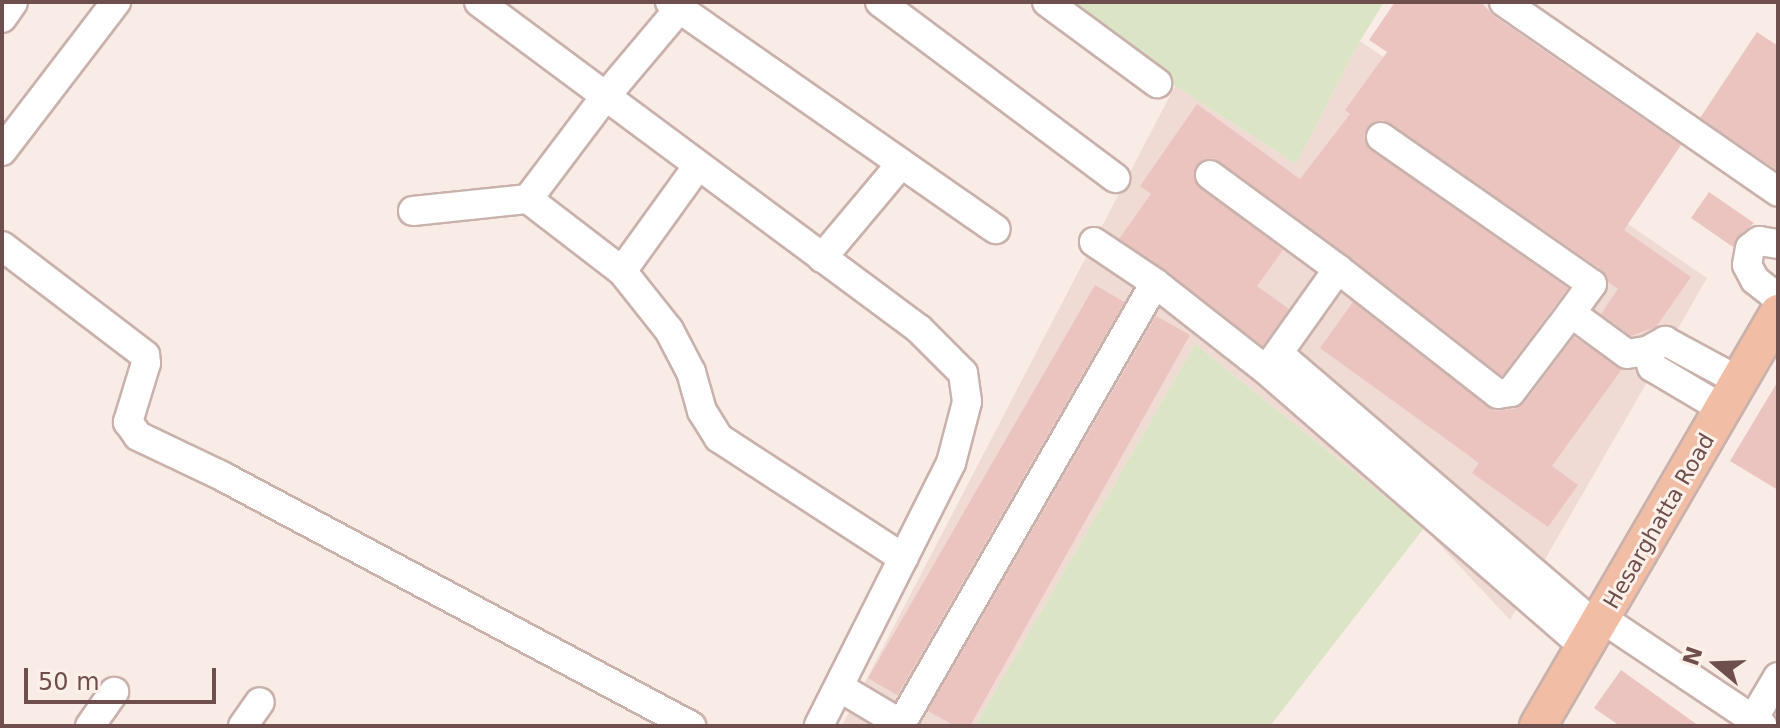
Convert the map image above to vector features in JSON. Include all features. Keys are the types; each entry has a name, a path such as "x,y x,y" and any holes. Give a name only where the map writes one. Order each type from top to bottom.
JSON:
{"main road":[{"name":"Hesarghatta Road","path":"1538,726 1778,313"}],"street":[{"path":"2,18 13,2"},
{"path":"2,151 116,2"},
{"path":"479,2 604,98 919,329 963,373 967,402 951,463 819,726"},
{"path":"880,2 1115,178"},
{"path":"1047,2 1157,83"},
{"path":"1504,2 1778,192"},
{"path":"528,199 675,6 996,229"},
{"path":"1210,175 1504,395 1511,392 1592,284 1381,137"},
{"path":"822,258 901,164"},
{"path":"622,271 697,167"},
{"path":"413,211 528,199 622,271 669,330 691,372 702,411 719,438 903,558"},
{"path":"1778,244 1759,241 1750,248 1747,265 1755,280 1778,298"},
{"path":"1094,242 1272,362 1595,630 1755,724 1778,677"},
{"path":"2,246 145,355 146,363 128,422 138,436 234,483 691,726"},
{"path":"1272,362 1338,269"},
{"path":"839,687 903,725 1155,283"},
{"path":"1571,313 1627,354 1647,351 1665,341 1731,395"},
{"path":"90,726 114,692"},
{"path":"243,726 260,702"}],"shaded area":[{"path":"1360,41 1707,278 1510,620 1424,528 1195,344 975,726 842,726 1175,86 1296,164"}],"green space":[{"path":"1069,2 1384,2 1360,41 1296,164 1175,86"},
{"path":"1195,344 1424,528 1270,726 975,726"}],"building":[{"path":"1395,2 1481,2 1494,16 1681,145 1624,230 1691,277 1656,327 1631,336 1601,314 1618,289 1608,282 1602,270 1383,120 1367,128 1364,136 1371,150 1568,288 1502,376 1348,256 1213,158 1196,166 1195,182 1283,250 1257,286 1289,309 1263,346 1119,239 1151,194 1140,186 1197,104 1300,179 1350,114 1345,110 1387,52 1369,40"},
{"path":"1757,32 1778,46 1778,171 1700,118"},
{"path":"1709,192 1754,223 1740,235 1733,247 1691,218"},
{"path":"1095,285 1124,302 897,695 868,678"},
{"path":"1353,302 1494,411 1514,409 1525,402 1574,337 1622,369 1552,466 1578,485 1548,527 1472,473 1479,463 1320,348"},
{"path":"1156,316 1190,335 970,726 955,726 928,711"},
{"path":"1778,381 1778,490 1730,461"},
{"path":"1621,670 1699,726 1620,726 1594,708"}]}
